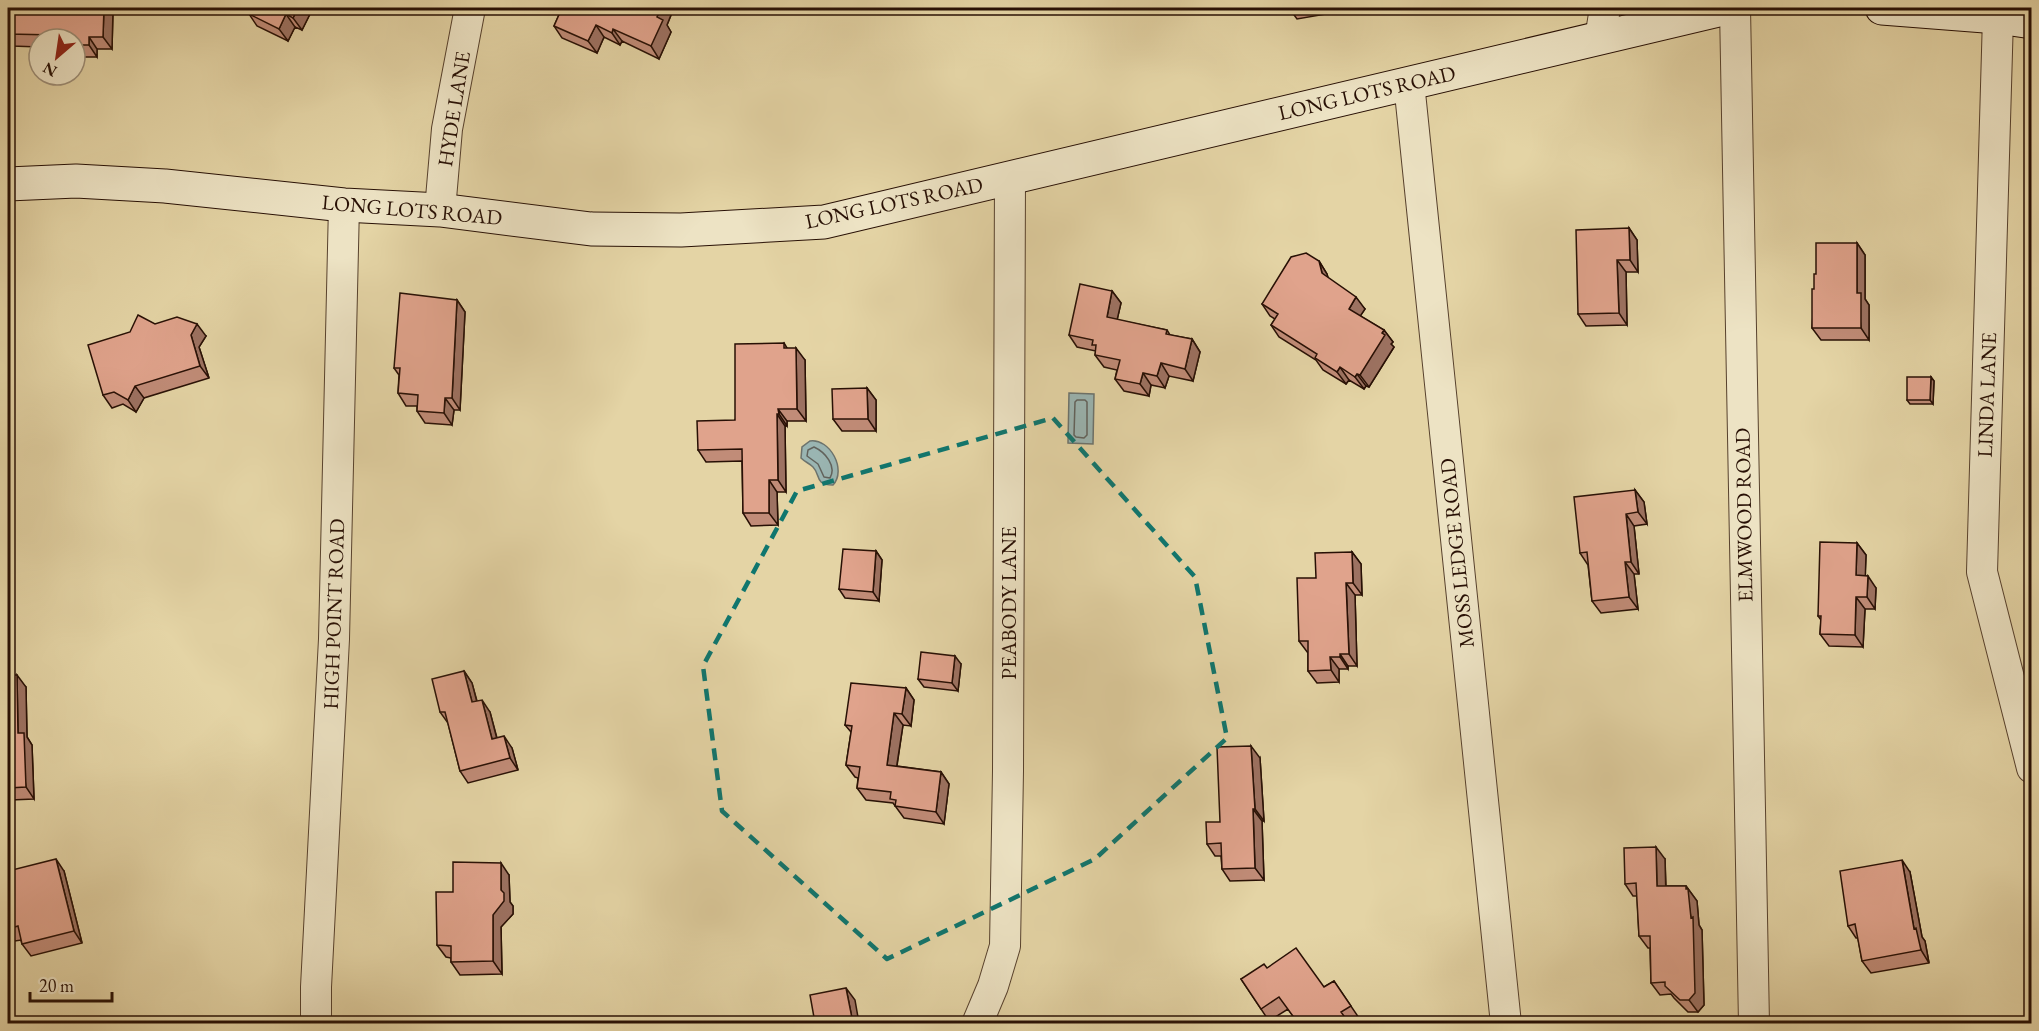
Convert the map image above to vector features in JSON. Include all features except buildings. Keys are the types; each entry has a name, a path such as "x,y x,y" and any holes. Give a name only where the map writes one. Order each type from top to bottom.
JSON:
{"main road":[{"name":"LONG LOTS ROAD","path":"8,184 76,181 165,186 344,205 440,210 591,229 681,230 824,222 1727,8"},
{"path":"1882,8 1998,17 2031,22"}],"street":[{"name":"HYDE LANE","path":"440,210 447,129 470,8"},
{"path":"1600,39 1605,8"},
{"name":"ELMWOOD ROAD","path":"1735,8 1754,1023"},
{"name":"LINDA LANE","path":"1998,17 1982,572 2031,768"},
{"name":"MOSS LEDGE ROAD","path":"1409,83 1506,1023"},
{"name":"PEABODY LANE","path":"977,1023 993,986 1005,946 1008,771 1010,177"},
{"name":"HIGH POINT ROAD","path":"316,1023 334,639 344,205"}],"highlighted area":[{"path":"1053,418 1195,577 1227,738 1095,859 887,959 722,811 703,666 797,491"}],"water":[{"path":"1069,393 1094,394 1093,444 1068,443"},
{"path":"810,441 824,444 834,456 838,471 833,485 820,481 813,467 801,458 802,447"}]}
